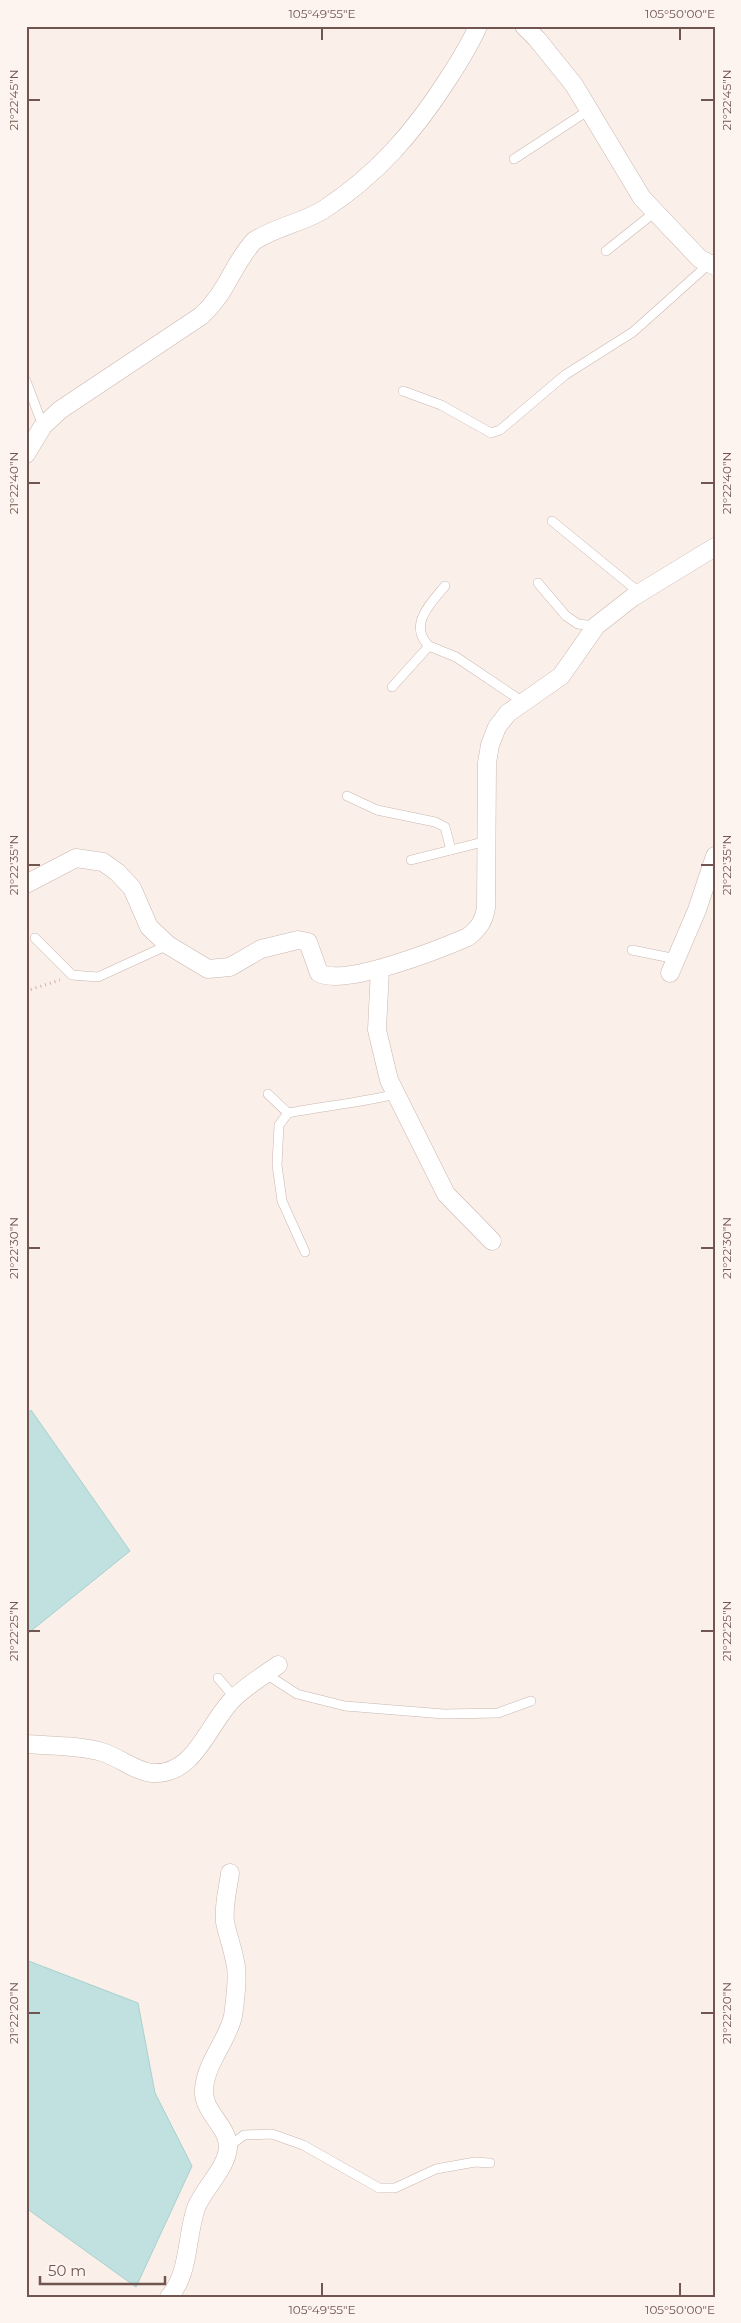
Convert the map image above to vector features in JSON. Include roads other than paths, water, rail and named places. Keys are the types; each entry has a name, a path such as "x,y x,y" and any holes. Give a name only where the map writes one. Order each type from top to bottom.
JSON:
{"street":[{"path":"26,454 36,432 60,410 201,316 213,305 247,249 254,241 263,235 312,216 369,175 399,146 422,119 467,49 478,26"},
{"path":"524,26 564,71 589,110 633,187 700,259 712,265"},
{"path":"26,884 76,858 103,862 117,872 132,888 150,927 168,945 208,969 230,967 261,949 298,940 308,942 319,973 326,977 347,976 380,969 455,942 478,929 484,919 486,908 487,763 490,745 497,727 508,713 561,676 596,626 640,593 715,547"},
{"path":"673,966 697,910 714,862"},
{"path":"380,969 377,1030 389,1080 446,1194 492,1241"},
{"path":"26,1744 79,1747 104,1752 151,1773 176,1770 197,1751 212,1725 235,1698 272,1670"},
{"path":"169,2297 177,2288 182,2274 192,2220 198,2202 225,2159 228,2147 226,2136 206,2104 203,2092 205,2080 233,2017 237,1968 225,1921 230,1874"}],"lane":[{"path":"514,159 589,110"},
{"path":"606,251 655,212"},
{"path":"403,391 441,405 491,433 500,430 565,375 633,332 712,265"},
{"path":"26,381 36,432"},
{"path":"552,520 640,593"},
{"path":"538,582 566,616 578,624 596,626"},
{"path":"445,586 427,608 420,625 422,639 430,646 456,657 523,702"},
{"path":"392,687 430,646"},
{"path":"347,796 377,810 435,822 445,828 451,850"},
{"path":"411,860 487,841"},
{"path":"35,938 72,975 98,977 168,945"},
{"path":"632,950 673,966"},
{"path":"268,1094 288,1113"},
{"path":"305,1252 282,1201 277,1165 279,1125 288,1113 396,1094"},
{"path":"272,1670 297,1694 345,1706 444,1714 498,1713 531,1701"},
{"path":"218,1678 235,1698"},
{"path":"228,2147 244,2135 272,2134 303,2145 379,2188 395,2188 436,2168 475,2162 490,2163"}],"water":[{"path":"31,1410 130,1551 26,1635 26,1415"},
{"path":"26,1960 138,2003 155,2093 192,2166 136,2287 26,2208"}]}
